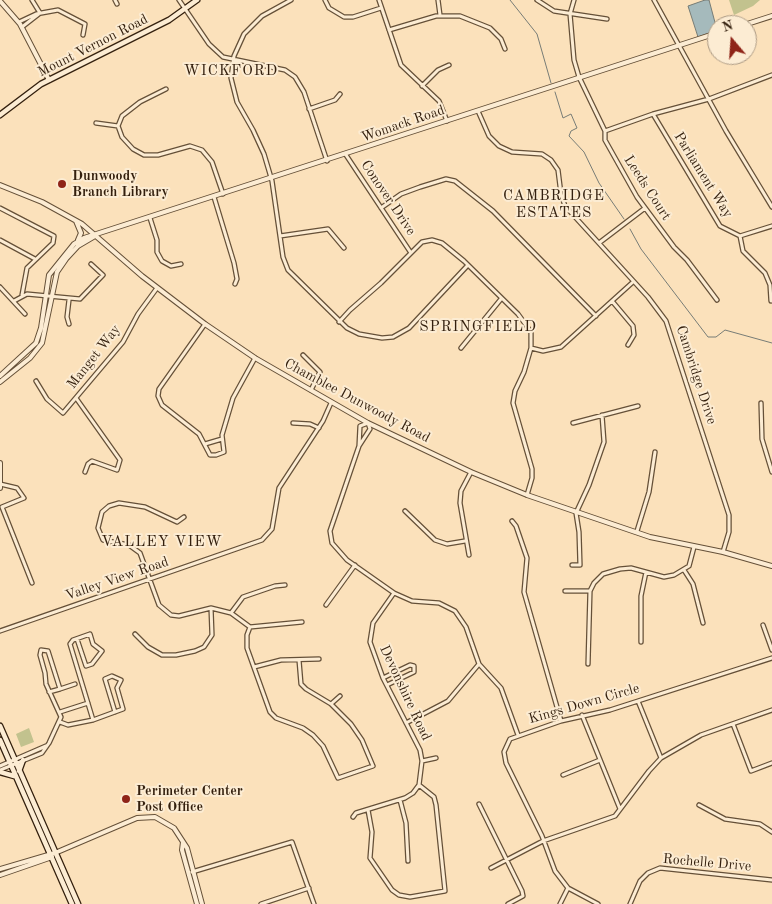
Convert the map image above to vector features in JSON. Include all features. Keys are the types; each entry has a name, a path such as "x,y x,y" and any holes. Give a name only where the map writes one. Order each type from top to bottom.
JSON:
{"main road":[{"name":"Mount Vernon Road","path":"0,115 49,80 144,34 186,11 197,0"},
{"path":"0,726 17,775 72,904"},
{"path":"0,740 12,762"},
{"path":"17,775 23,760"},
{"path":"0,771 17,775"},
{"path":"52,855 78,904"}],"street":[{"path":"32,0 40,13"},
{"path":"179,0 209,44 223,57 285,70 300,83 327,161"},
{"path":"291,0 254,22 244,34 233,60 230,78 233,94 259,141 271,178 282,257 288,270 339,322 359,334 374,337 393,337 401,334 468,264"},
{"path":"325,0 329,8 344,17 352,17 381,8"},
{"path":"379,0 401,65 438,101 446,121"},
{"path":"438,0 440,15"},
{"path":"537,0 554,11 607,19"},
{"name":"Leeds Court","path":"574,0 570,14 571,44 579,77 605,131 605,140 616,162 645,208 717,300"},
{"path":"654,0 772,207"},
{"path":"0,2 19,22 49,80"},
{"path":"19,22 40,13 58,10 85,24 83,35"},
{"path":"22,27 40,13"},
{"path":"389,30 440,15 460,16 483,24 501,39 505,50"},
{"path":"757,21 772,16"},
{"name":"Womack Road","path":"97,235 707,36"},
{"path":"422,86 438,70 449,65"},
{"path":"605,131 653,114 709,99 772,75"},
{"path":"166,89 127,111 122,116 118,126 127,143 144,155 158,155 190,146 202,150 212,162 224,194"},
{"path":"309,109 335,100 340,94"},
{"name":"Cambridge Drive","path":"478,111 489,136 498,146 512,152 542,154 551,160 558,170 561,194 565,206 648,297 666,321 729,515 729,532 723,552"},
{"name":"Parliament Way","path":"653,114 718,223 726,231 740,236"},
{"path":"96,123 118,126"},
{"name":"Conover Drive","path":"346,155 411,253"},
{"path":"381,208 401,194 420,187 446,180 455,181 493,211 596,316"},
{"name":"Chamblee Dunwoody Road","path":"0,185 42,202 75,220 97,235 157,288 205,324 255,358 368,423 471,472 528,495 637,532 694,547 723,552 772,566"},
{"path":"214,197 234,263 237,279 235,284"},
{"path":"0,208 54,236 53,243 27,268 22,295"},
{"path":"599,243 645,208"},
{"path":"150,218 157,240 157,252 162,261 171,266 181,264"},
{"path":"0,376 36,343 41,328 49,274 77,241 81,233 75,220"},
{"path":"772,226 740,236 743,251 765,273 770,285 772,301"},
{"path":"280,236 328,229 344,248"},
{"path":"77,241 97,235"},
{"path":"0,382 30,358 42,343 58,272 66,259 78,246 97,235"},
{"path":"0,240 35,259"},
{"path":"339,322 422,242 432,240 447,247 468,264 528,325 532,339 524,372 515,391 513,403 532,469 528,495"},
{"path":"14,301 22,295 46,296 69,300 82,298 103,275 91,264"},
{"path":"531,348 543,351 561,347 634,282"},
{"path":"0,287 24,314"},
{"name":"Manget Way","path":"36,381 47,399 63,413 95,372 123,342 138,314 157,288"},
{"path":"461,348 502,299"},
{"path":"69,300 67,317 69,324"},
{"path":"612,302 633,326 634,335 628,344"},
{"path":"205,324 159,389 158,396 162,405 199,434 208,454 216,455 224,452 222,439 233,398 255,358"},
{"path":"303,355 320,372 311,391"},
{"path":"76,398 120,460 117,470 92,461 88,464 85,472"},
{"name":"Valley View Road","path":"0,631 258,543 272,529 279,488 319,428 331,402"},
{"path":"761,403 762,439 772,472"},
{"path":"573,423 638,406"},
{"path":"572,565 580,564 577,511 604,442 602,415"},
{"path":"293,423 310,424 319,428"},
{"path":"359,446 360,426 368,423 370,429 359,446 330,531 330,538 336,549 394,593 412,601 439,603 455,611 466,627 478,664 501,688 518,735"},
{"path":"205,444 222,439"},
{"path":"637,532 649,492 656,452"},
{"path":"0,463 0,486 17,488 24,498 2,507 32,583"},
{"path":"469,555 465,541 460,502 462,491 471,472"},
{"path":"184,517 181,521 170,520 145,507 128,503 109,506 102,512 98,528 103,540 136,548 140,553 159,605 171,615 179,616 211,608 231,613 250,627 302,622"},
{"path":"405,510 435,540 447,544 465,541"},
{"path":"512,521 527,558 524,592 562,720"},
{"path":"588,664 590,591 598,579 612,570 631,568 664,577 684,570 689,566 694,547"},
{"path":"326,605 355,565"},
{"path":"684,570 693,584 703,623"},
{"path":"641,642 640,596 646,572"},
{"path":"231,613 243,597 275,586 285,585"},
{"path":"565,591 590,591"},
{"name":"Devonshire Road","path":"394,593 370,630 371,650 383,678 420,750 422,761 418,786"},
{"path":"135,634 148,647 162,655 176,655 204,647 212,635 211,608"},
{"path":"764,625 772,650"},
{"path":"250,627 247,635 247,648 270,712 283,722 303,728 313,735 323,746 338,778 373,766 362,740 352,724 331,704 301,684 299,660"},
{"path":"77,639 86,666 92,664 102,651 93,644 90,634 77,639 71,642 69,646 93,720"},
{"path":"0,771 12,762 42,753 60,722 60,712 49,692 40,654 44,649 48,651 60,689"},
{"name":"Kings Down Circle","path":"568,888 554,871 543,841 506,763 504,752 510,739 562,720 610,710 772,658"},
{"path":"254,667 281,660 319,659"},
{"path":"406,722 448,702 478,664"},
{"path":"383,678 410,665 414,666 414,672 387,685"},
{"path":"60,722 68,724 93,720 124,709 117,688 121,680 112,676 104,679 115,712"},
{"path":"49,692 75,684"},
{"path":"331,704 340,696"},
{"path":"638,701 661,758"},
{"path":"60,712 88,703"},
{"path":"491,868 507,858 543,841 614,816 661,758 686,742 772,710"},
{"path":"582,715 621,809"},
{"path":"733,724 751,771 772,763"},
{"path":"0,766 47,746"},
{"path":"422,761 436,758"},
{"path":"563,775 600,760"},
{"path":"353,817 356,813 400,800 413,793 418,786 434,797 445,892 405,896 392,890 370,858 372,832 368,810"},
{"path":"400,800 406,822 408,861"},
{"path":"479,804 507,858 523,896 508,904"},
{"path":"699,805 726,819 760,824 772,832"},
{"path":"0,875 145,816 155,816 169,823 187,848 202,904"},
{"path":"183,842 182,850 197,904"},
{"path":"189,873 292,842 314,904"},
{"path":"0,869 52,855"},
{"name":"Rochelle Drive","path":"630,904 640,881 648,873 660,868 772,880"},
{"path":"261,904 309,888"},
{"path":"560,904 568,888 598,904"}],"green space":[{"path":"729,0 760,0 753,6 734,15"},
{"path":"29,728 34,742 21,747 16,734"}],"shaded area":[{"path":"709,0 713,15 707,15 707,34 698,37 688,6"}],"waterway":[{"path":"510,0 537,34 551,83"},
{"path":"555,92 563,118 571,114 577,128 571,131 569,136 584,152 599,183 624,219"},
{"path":"630,229 641,249 708,337 716,337 725,330 772,343"}],"place":[{"name":"Dunwoody Branch Library","path":"62,184"},
{"name":"Perimeter Center Post Office","path":"126,799"}],"district":[{"name":"WICKFORD","path":"231,71"},
{"name":"CAMBRIDGE ESTATES","path":"554,204"},
{"name":"SPRINGFIELD","path":"478,327"},
{"name":"VALLEY VIEW","path":"162,542"}]}
